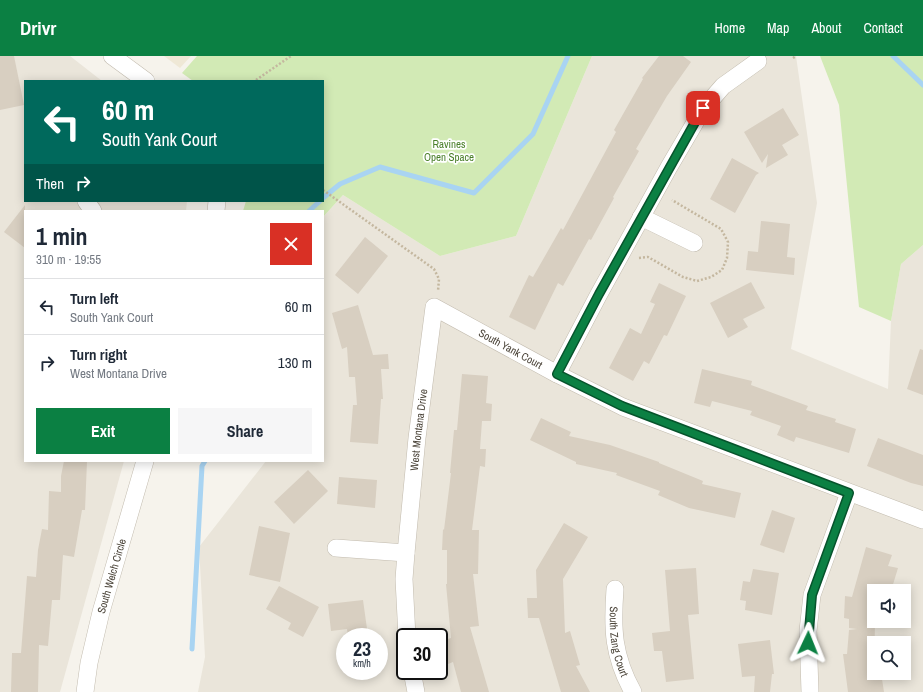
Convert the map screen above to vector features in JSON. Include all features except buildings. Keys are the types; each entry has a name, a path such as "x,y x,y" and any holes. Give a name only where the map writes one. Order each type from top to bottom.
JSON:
{"street":[{"path":"112,56 145,80"},
{"path":"557,374 641,217 703,108 723,86 758,61"},
{"path":"641,217 694,243"},
{"name":"South Yank Court","path":"435,300 557,374 622,406 923,520"},
{"name":"West Montana Drive","path":"407,628 404,579 406,552 417,438 435,300"},
{"name":"South Welch Circle","path":"85,692 89,663 101,612 145,462"},
{"path":"810,692 808,631 812,595 849,493"},
{"path":"336,548 406,552"},
{"name":"South Zang Court","path":"615,589 614,627 617,654 624,675 633,692"},
{"path":"414,680 416,692"}],"path":[{"path":"256,80 291,56"},
{"path":"324,191 434,269 439,279 439,287 435,300"}],"shaded area":[{"path":"0,56 70,56 101,80 24,80 24,202 187,202 186,210 24,210 24,462 124,462 60,692 0,692"},
{"path":"164,56 191,56 180,68"},
{"path":"592,56 796,56 817,203 791,349 888,389 891,321 901,264 923,245 923,692 198,692 205,657 199,547 265,462 324,462 324,216 343,195 440,256 516,236"}],"green space":[{"name":"Ravines Open Space","path":"197,56 592,56 516,236 440,256 343,195 324,216 324,210 243,210 246,202 324,202 324,80 192,80 182,73"},
{"path":"820,56 923,56 923,245 901,264 891,321 859,307 839,105"}],"waterway":[{"path":"324,197 340,184 380,167 474,193 533,134 568,56"},
{"path":"893,56 923,85"},
{"path":"310,210 319,202"},
{"path":"192,649 202,466 204,462"}],"route":[{"path":"703,108 599,294 557,374 622,406 658,421 849,493 812,595 808,643"}]}
